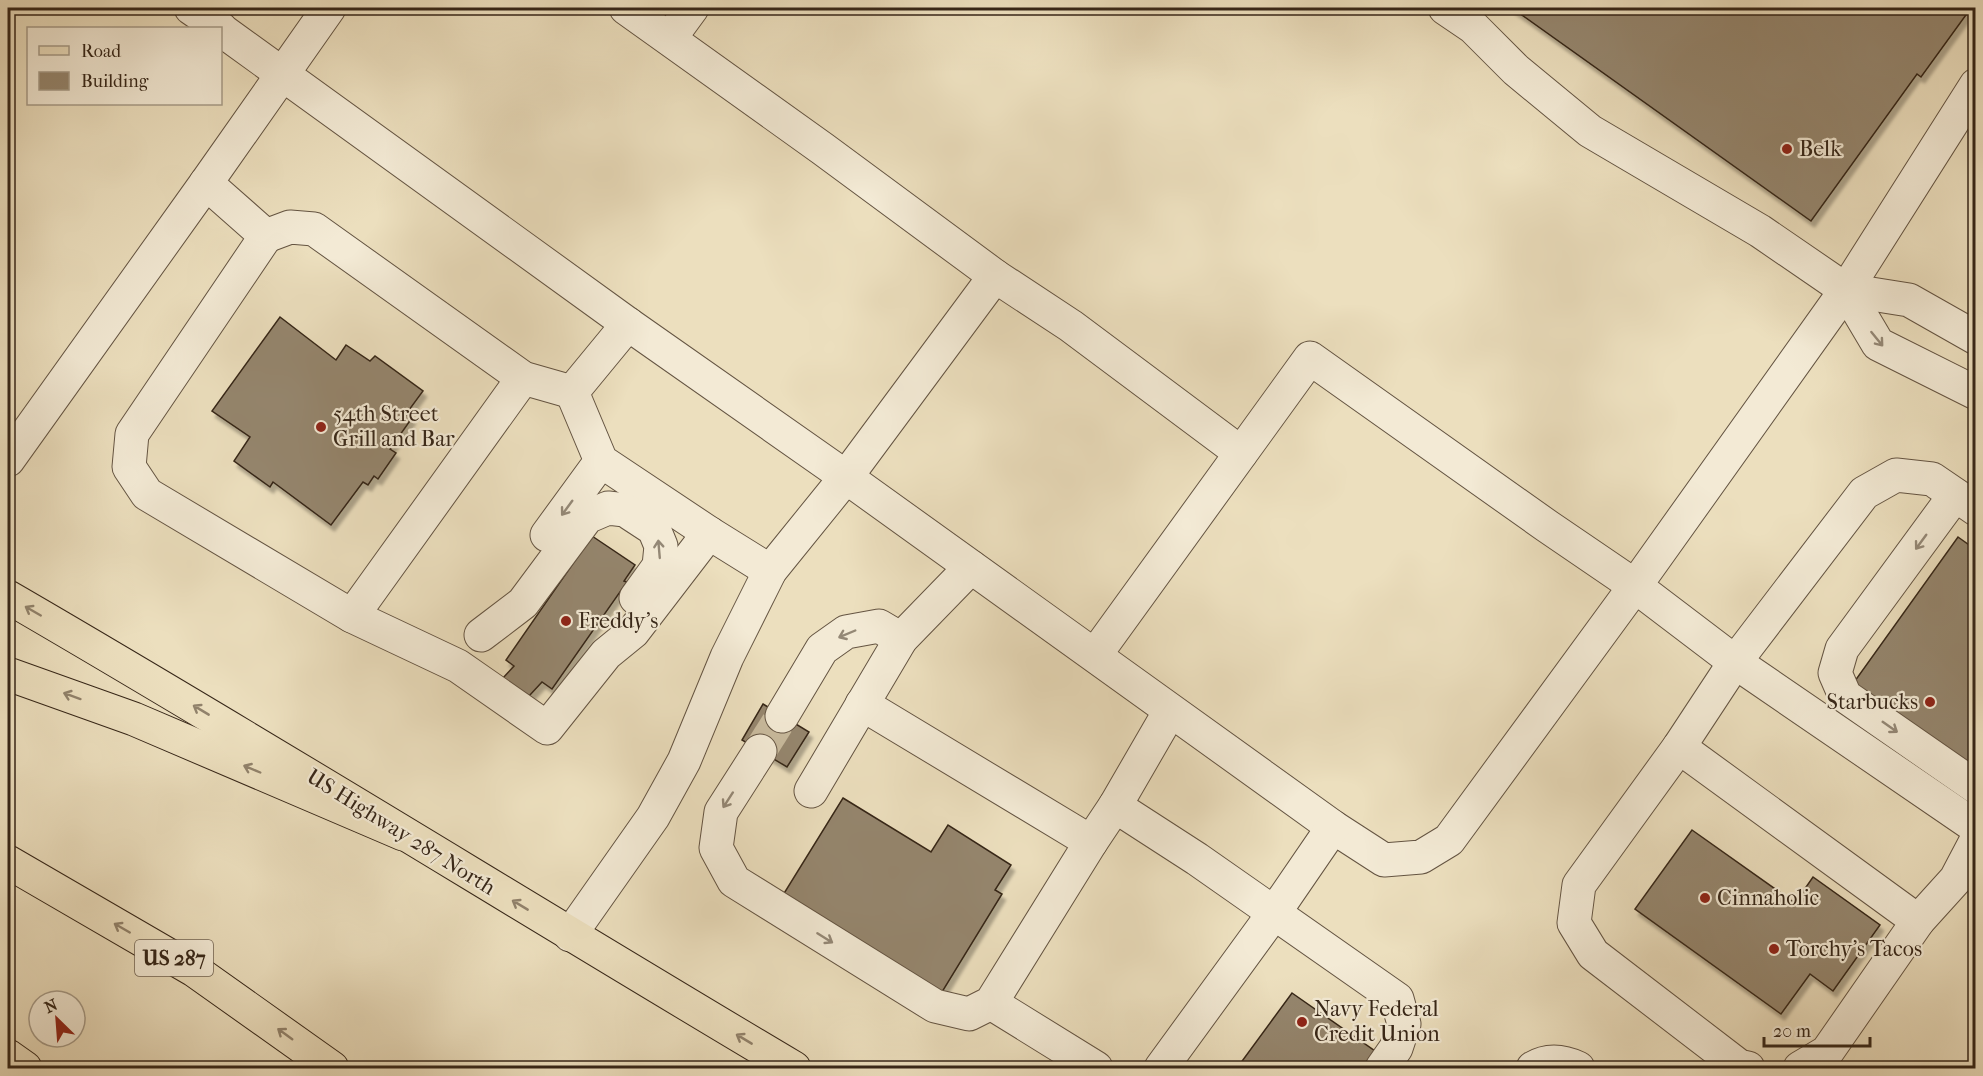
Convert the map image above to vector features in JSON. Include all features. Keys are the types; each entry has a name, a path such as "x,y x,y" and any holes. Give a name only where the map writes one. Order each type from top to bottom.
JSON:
{"main road":[{"name":"US Highway 287 North","path":"8,597 167,690 794,1068"},
{"path":"8,674 134,719 403,834"},
{"name":"US 287","path":"8,862 194,970 332,1068"},
{"path":"8,1056 25,1068"}],"lane":[{"path":"191,8 217,27"},
{"path":"8,460 329,8"},
{"path":"626,8 995,276 1071,326 1241,453"},
{"path":"670,38 692,8"},
{"path":"1445,8 1473,27 1516,70 1590,131 1760,231 1846,290 1878,344 1976,393"},
{"path":"222,30 1170,711 1333,827 1384,860 1421,857 1449,840 1635,586 1846,290 1976,85"},
{"path":"206,183 266,236"},
{"path":"572,392 523,378 314,229 290,227 266,236 132,434 129,467 147,494 352,616 458,666 547,728 606,654 633,632 709,533"},
{"path":"570,935 653,817 684,761 727,657 770,571 846,477 995,276"},
{"path":"1846,290 1909,300 1976,338"},
{"path":"572,392 628,324"},
{"path":"1095,655 1310,358 1635,586 1736,662 1976,827"},
{"path":"352,616 523,378"},
{"path":"572,392 601,461 770,571"},
{"path":"458,666 481,635 506,591 601,461"},
{"path":"1748,1068 1739,1066 1593,954 1574,923 1580,885 1679,747 1736,662 1864,493 1896,475 1932,479 1965,502 1842,649 1835,673 1845,696 1976,787"},
{"path":"481,635 523,603 587,517 608,508 624,510 654,529 661,546 659,566 615,626 606,654"},
{"path":"811,791 901,639 971,567"},
{"path":"782,716 822,650 846,632 879,626 901,639"},
{"path":"862,704 1091,842"},
{"path":"760,751 721,812 716,848 734,881 935,1006 969,1014 991,1003 1115,806 1170,711"},
{"path":"1679,747 1918,921"},
{"path":"1115,806 1197,859 1397,999 1404,1024 1396,1048 1382,1068"},
{"path":"1161,1068 1274,913 1333,827"},
{"path":"1800,1068 1827,1052 1918,921 1956,879 1976,840"},
{"path":"991,1003 1096,1068"},
{"path":"1533,1068 1561,1060 1578,1068"}],"building":[{"name":"Belk","path":"1512,8 1971,8 1921,77 1917,74 1811,221"},
{"name":"54th Street Grill and Bar","path":"280,317 336,360 346,345 370,361 375,356 423,391 406,414 412,418 390,449 396,453 378,479 374,476 368,485 363,482 331,525 273,482 270,487 234,461 250,437 212,411"},
{"name":"Freddy's","path":"592,536 635,565 624,581 627,582 552,689 542,682 529,696 502,679 514,666 506,660"},
{"path":"1958,537 1976,550 1976,731 1969,740 1976,744 1976,773 1852,685"},
{"path":"763,704 809,732 787,767 742,740"},
{"path":"843,798 931,852 948,825 1011,865 995,890 1002,894 942,992 783,895"},
{"path":"1692,830 1795,903 1813,877 1880,925 1833,991 1810,974 1781,1014 1635,909"},
{"name":"Navy Federal Credit Union","path":"1292,993 1375,1051 1362,1068 1237,1068"}],"tunnel":[{"path":"760,751 782,716"}],"place":[{"name":"Belk","path":"1787,149"},
{"name":"54th Street Grill and Bar","path":"321,427"},
{"name":"Freddy's","path":"566,621"},
{"name":"Starbucks","path":"1930,702"},
{"name":"Cinnaholic","path":"1705,898"},
{"name":"Torchy's Tacos","path":"1774,949"},
{"name":"Navy Federal Credit Union","path":"1302,1022"}]}
